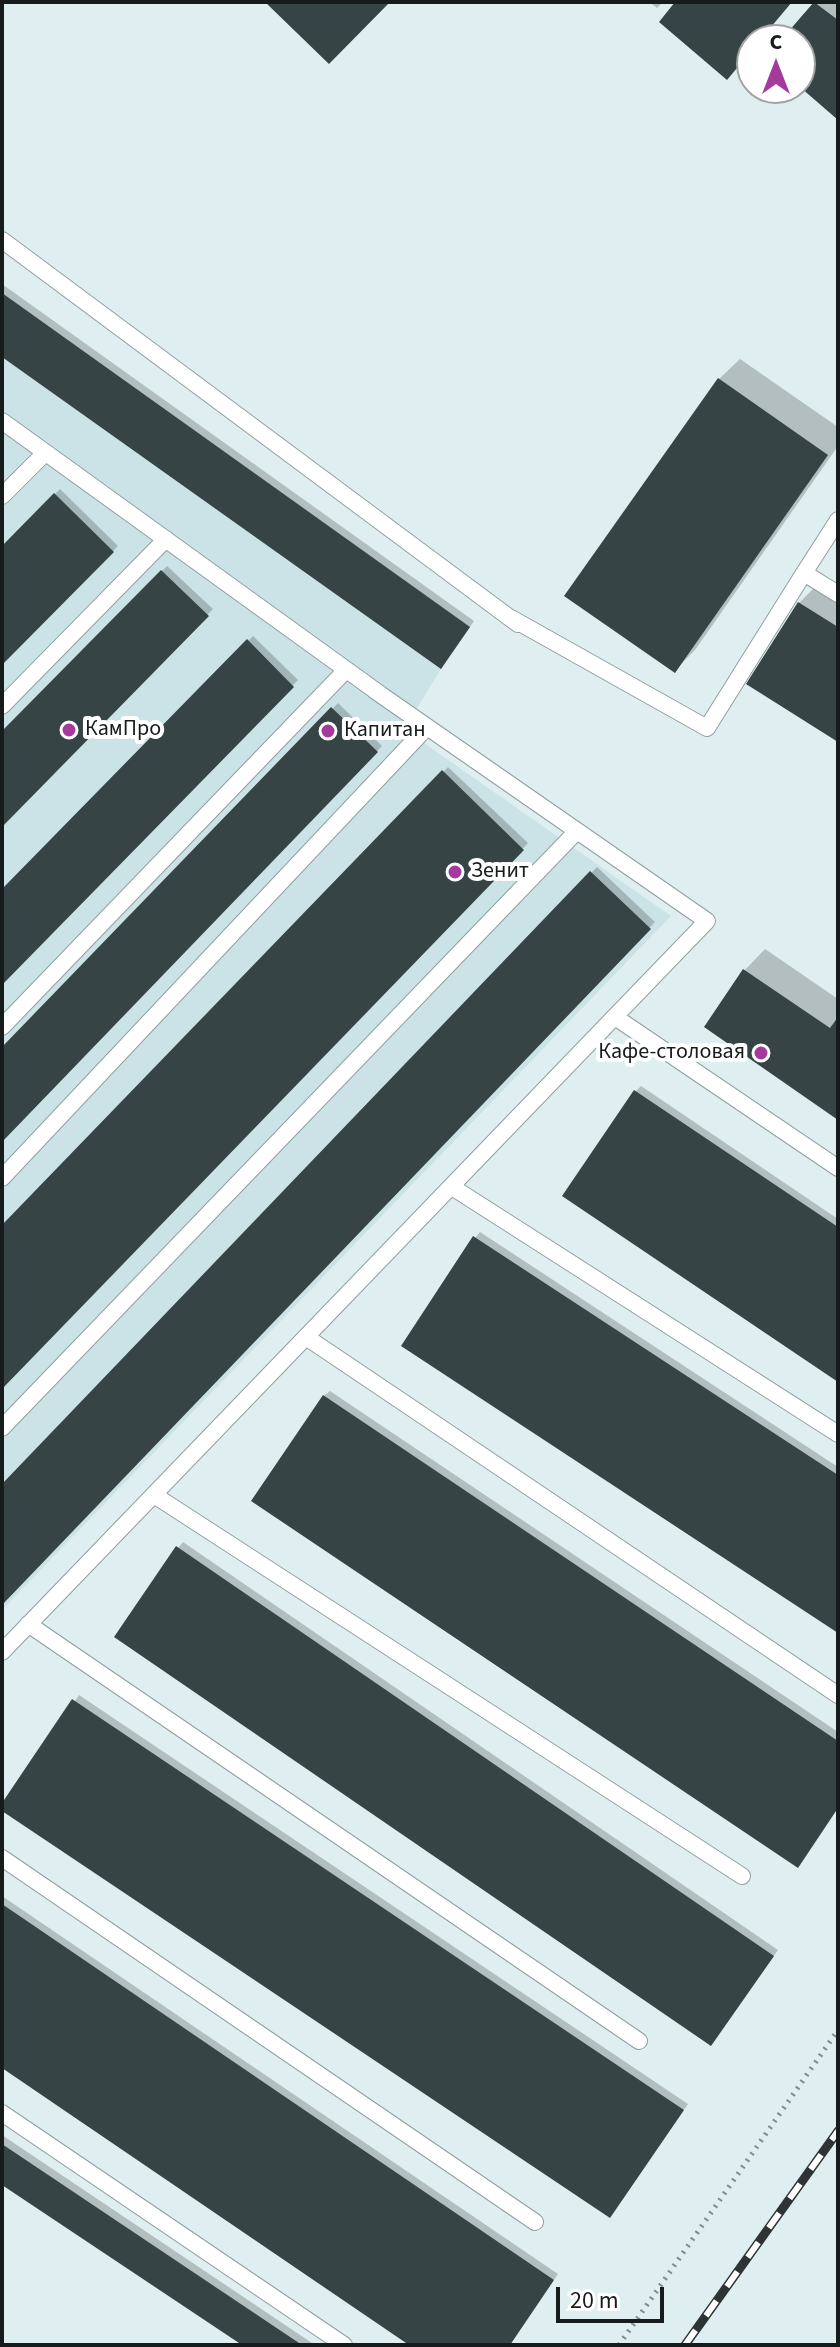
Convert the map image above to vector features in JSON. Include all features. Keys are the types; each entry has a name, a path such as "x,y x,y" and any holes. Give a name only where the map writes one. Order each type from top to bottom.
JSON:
{"lane":[{"path":"2,240 514,620 707,728 838,520"},
{"path":"2,421 381,695 707,921 2,1652"},
{"path":"2,496 45,453"},
{"path":"2,706 166,539"},
{"path":"804,573 838,594"},
{"path":"2,1027 346,670"},
{"path":"2,1178 427,727"},
{"path":"2,1428 577,831"},
{"path":"615,1017 838,1168"},
{"path":"452,1187 838,1434"},
{"path":"306,1337 838,1695"},
{"path":"154,1495 742,1876"},
{"path":"28,1624 639,2041"},
{"path":"2,1858 535,2222"},
{"path":"2,2113 344,2345"}],"path":[{"path":"619,2345 838,2030"}],"shaded area":[{"path":"2,293 470,627 404,729 671,916 2,1610"}],"building":[{"path":"265,2 390,2 329,64"},
{"path":"675,2 792,2 773,24 736,24 736,69 727,80 659,22"},
{"path":"814,2 838,20 838,120 816,101 816,24 795,24"},
{"path":"2,293 470,627 441,669 2,357"},
{"path":"718,378 828,455 675,673 564,596"},
{"path":"54,493 114,552 2,665 2,546"},
{"path":"161,570 209,616 2,827 2,731"},
{"path":"798,602 838,627 838,742 746,684"},
{"path":"247,639 294,687 2,985 2,889"},
{"path":"331,707 378,752 2,1142 2,1047"},
{"path":"442,770 524,850 2,1389 2,1225"},
{"path":"590,871 651,929 2,1605 2,1484"},
{"path":"743,969 830,1028 838,1017 838,1120 704,1027"},
{"path":"634,1090 838,1227 838,1382 562,1196"},
{"path":"473,1236 838,1475 838,1633 401,1346"},
{"path":"323,1395 838,1741 838,1808 798,1868 251,1501"},
{"path":"176,1546 774,1956 711,2046 114,1637"},
{"path":"72,1699 684,2110 610,2218 2,1811 2,1803"},
{"path":"2,1904 554,2280 510,2345 409,2345 2,2068"},
{"path":"2,2144 302,2345 242,2345 2,2185"}],"railway":[{"path":"685,2345 838,2131"}],"place":[{"name":"КамПро","path":"69,730"},
{"name":"Капитан","path":"328,731"},
{"name":"Зенит","path":"455,872"},
{"name":"Кафе-столовая","path":"761,1053"}]}
